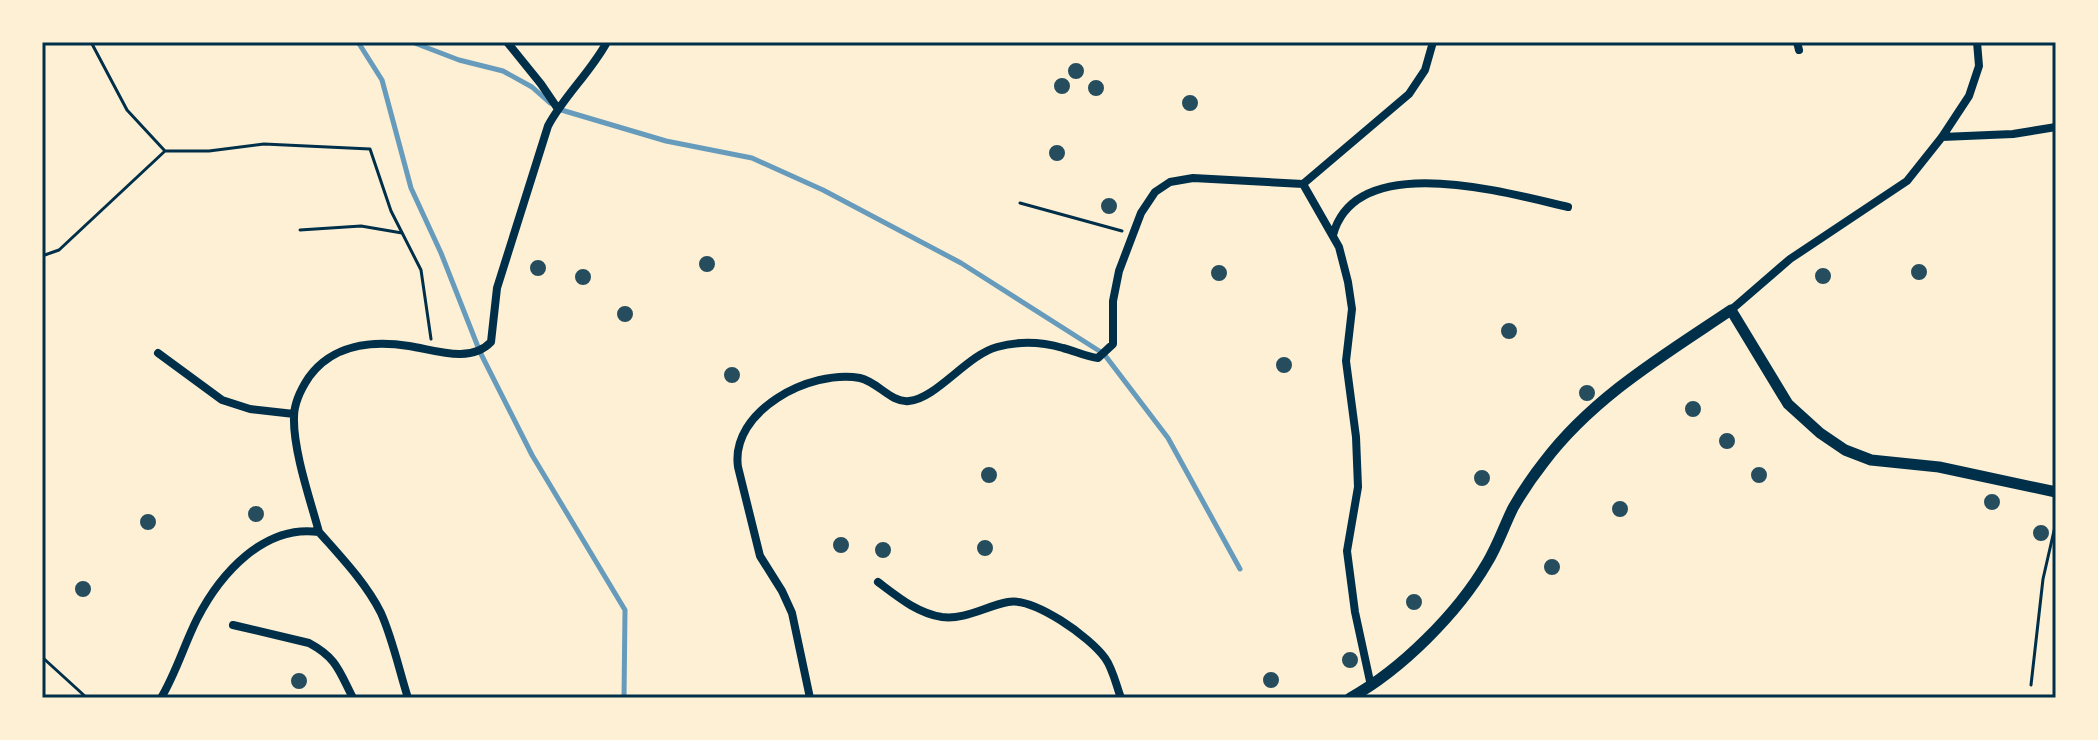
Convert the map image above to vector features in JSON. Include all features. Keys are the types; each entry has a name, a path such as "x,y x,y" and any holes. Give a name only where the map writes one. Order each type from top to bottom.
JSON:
{"street":[{"path":"507,42 558,109"},
{"path":"408,698 379,609 319,532 304,476 294,414 299,393 319,363 331,354 361,345 393,345 470,354 481,351 491,342 497,288 548,126 607,42"},
{"path":"810,698 792,613 760,556 742,487 736,454 748,425 772,401 788,392 838,378 860,378 901,400 913,401 982,353 1011,344 1048,344 1098,358 1113,344 1116,286 1149,199 1170,182 1193,178 1303,184 1409,94 1425,70 1433,42"},
{"path":"1350,698 1371,686 1437,627 1468,591 1488,562 1514,506 1568,433 1612,393 1731,310 1790,259 1907,181 1969,96 1979,66 1977,42"},
{"path":"1942,137 2013,134 2056,127"},
{"path":"1333,235 1340,215 1355,200 1373,190 1398,185 1431,183 1478,188 1568,207"},
{"path":"1303,184 1345,262 1352,309 1346,361 1357,449 1358,487 1347,551 1355,612 1371,686"},
{"path":"1731,310 1788,404 1820,433 1845,450 1871,460 1939,467 2056,492"},
{"path":"158,353 222,400 250,409 294,414"},
{"path":"161,698 197,620 215,590 240,561 279,534 306,530 319,532"},
{"path":"878,582 911,605 946,617 1011,601 1032,604 1096,647 1110,666 1121,698"},
{"path":"233,625 309,643 320,649 335,661 353,698"}],"path":[{"path":"91,42 127,110 165,151"},
{"path":"42,256 59,250 165,151 209,151 264,144 370,149 391,211 421,270 433,350"},
{"path":"1020,203 1134,234"},
{"path":"300,230 361,226 402,233"},
{"path":"2031,685 2043,579 2056,522"},
{"path":"42,657 87,698"}],"building":[{"path":"1076,63 1084,71 1076,79 1068,71"},
{"path":"1062,78 1070,86 1062,94 1054,86"},
{"path":"1096,80 1104,88 1096,96 1088,88"},
{"path":"1190,95 1198,103 1190,111 1182,103"},
{"path":"1057,145 1065,153 1057,161 1049,153"},
{"path":"1109,198 1117,206 1109,214 1101,206"},
{"path":"707,256 715,264 707,272 699,264"},
{"path":"538,260 546,268 538,276 530,268"},
{"path":"1919,264 1927,272 1919,280 1911,272"},
{"path":"1219,265 1227,273 1219,281 1211,273"},
{"path":"1823,268 1831,276 1823,284 1815,276"},
{"path":"583,269 591,277 583,285 575,277"},
{"path":"625,306 633,314 625,322 617,314"},
{"path":"1509,323 1517,331 1509,339 1501,331"},
{"path":"1284,357 1292,365 1284,373 1276,365"},
{"path":"732,367 740,375 732,383 724,375"},
{"path":"1587,385 1595,393 1587,401 1579,393"},
{"path":"1693,401 1701,409 1693,417 1685,409"},
{"path":"1727,433 1735,441 1727,449 1719,441"},
{"path":"989,467 997,475 989,483 981,475"},
{"path":"1759,467 1767,475 1759,483 1751,475"},
{"path":"1482,470 1490,478 1482,486 1474,478"},
{"path":"1992,494 2000,502 1992,510 1984,502"},
{"path":"1620,501 1628,509 1620,517 1612,509"},
{"path":"256,506 264,514 256,522 248,514"},
{"path":"148,514 156,522 148,530 140,522"},
{"path":"2041,525 2049,533 2041,541 2033,533"},
{"path":"841,537 849,545 841,553 833,545"},
{"path":"985,540 993,548 985,556 977,548"},
{"path":"883,542 891,550 883,558 875,550"},
{"path":"1552,559 1560,567 1552,575 1544,567"},
{"path":"83,581 91,589 83,597 75,589"},
{"path":"1414,594 1422,602 1414,610 1406,602"},
{"path":"1350,652 1358,660 1350,668 1342,660"},
{"path":"1271,672 1279,680 1271,688 1263,680"},
{"path":"299,673 307,681 299,689 291,681"}],"waterway":[{"path":"358,42 382,80 411,188 441,253 480,352 532,455 625,610 624,698"},
{"path":"412,42 459,60 503,71 532,87 550,103"},
{"path":"558,109 666,141 752,158 823,190 961,263 1104,354 1168,438 1240,569"}]}
